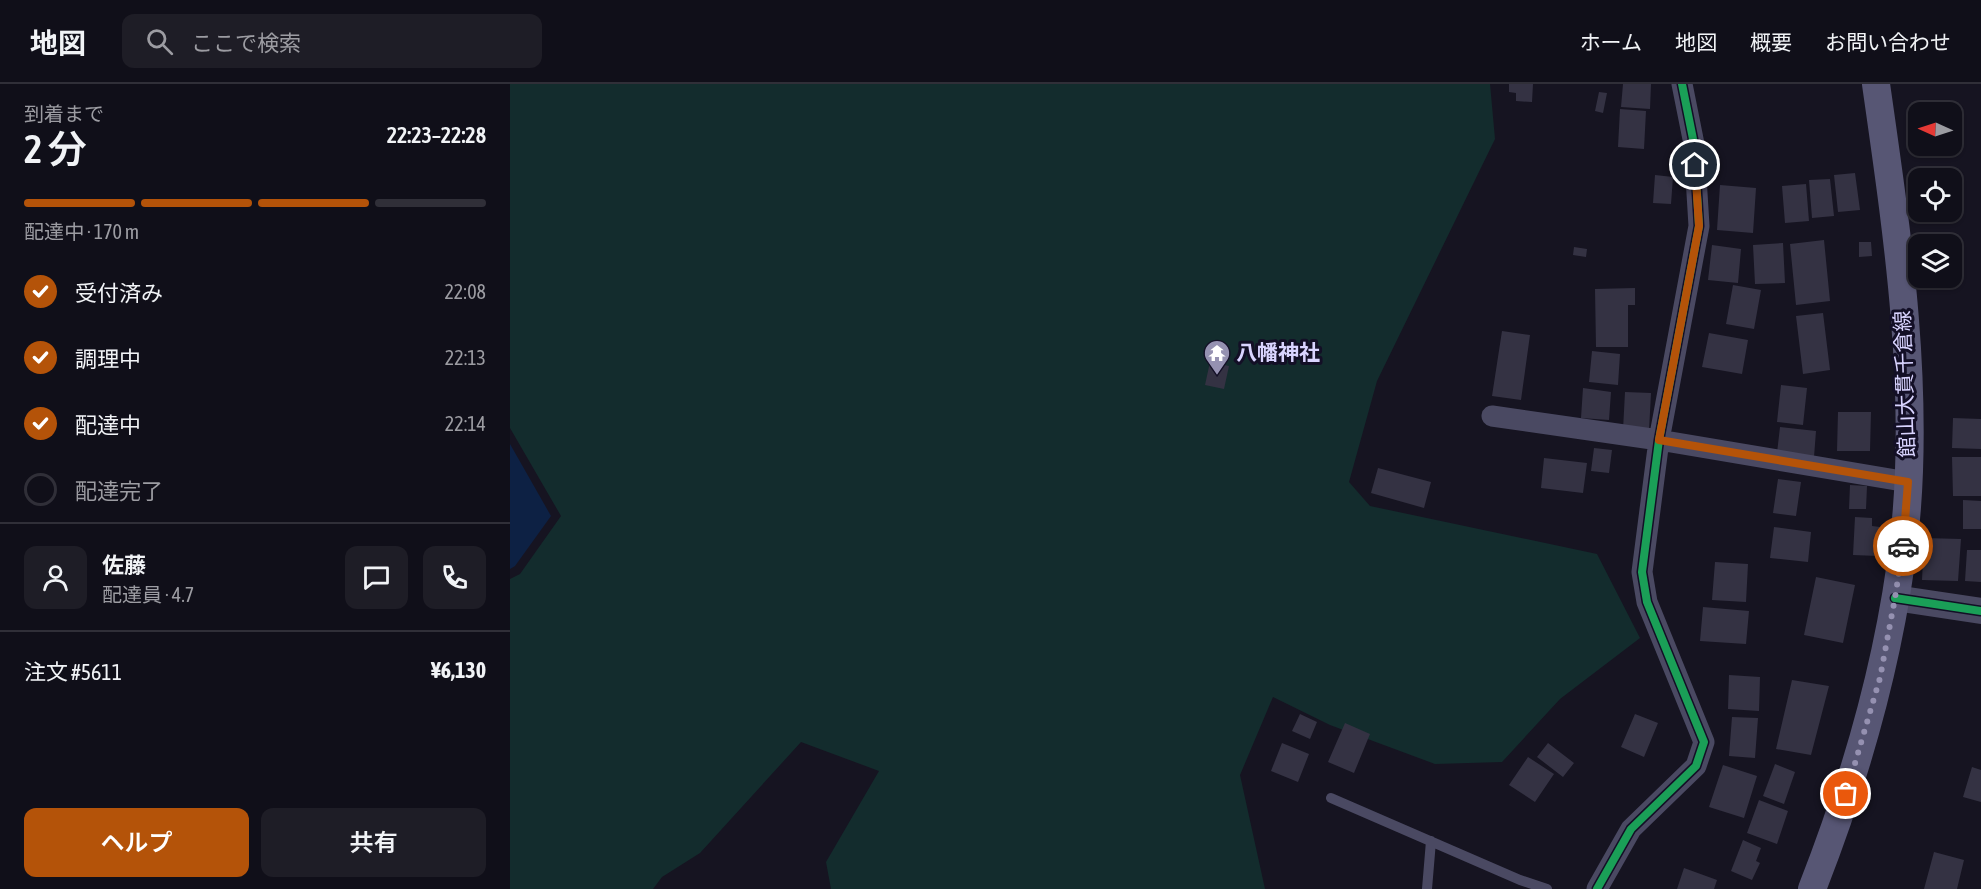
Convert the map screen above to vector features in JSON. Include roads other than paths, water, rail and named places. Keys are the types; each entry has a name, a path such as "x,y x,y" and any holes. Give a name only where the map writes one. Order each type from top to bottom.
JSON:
{"main road":[{"name":"館山大貫千倉線","path":"1812,889 1835,829 1877,688 1904,538 1908,482 1908,393 1903,303 1893,202 1876,84"}],"street":[{"path":"1597,889 1631,829 1696,766 1704,742 1647,602 1642,572 1659,440 1699,226 1694,144 1682,84"},
{"path":"1492,416 1659,440 1908,482"},
{"path":"1895,598 1981,611"}],"lane":[{"path":"1331,798 1520,880 1547,889"},
{"path":"1427,889 1431,841"}],"water":[{"path":"510,444 551,516 515,566 510,569"}],"place":[{"name":"八幡神社","path":"1217,376"}]}
